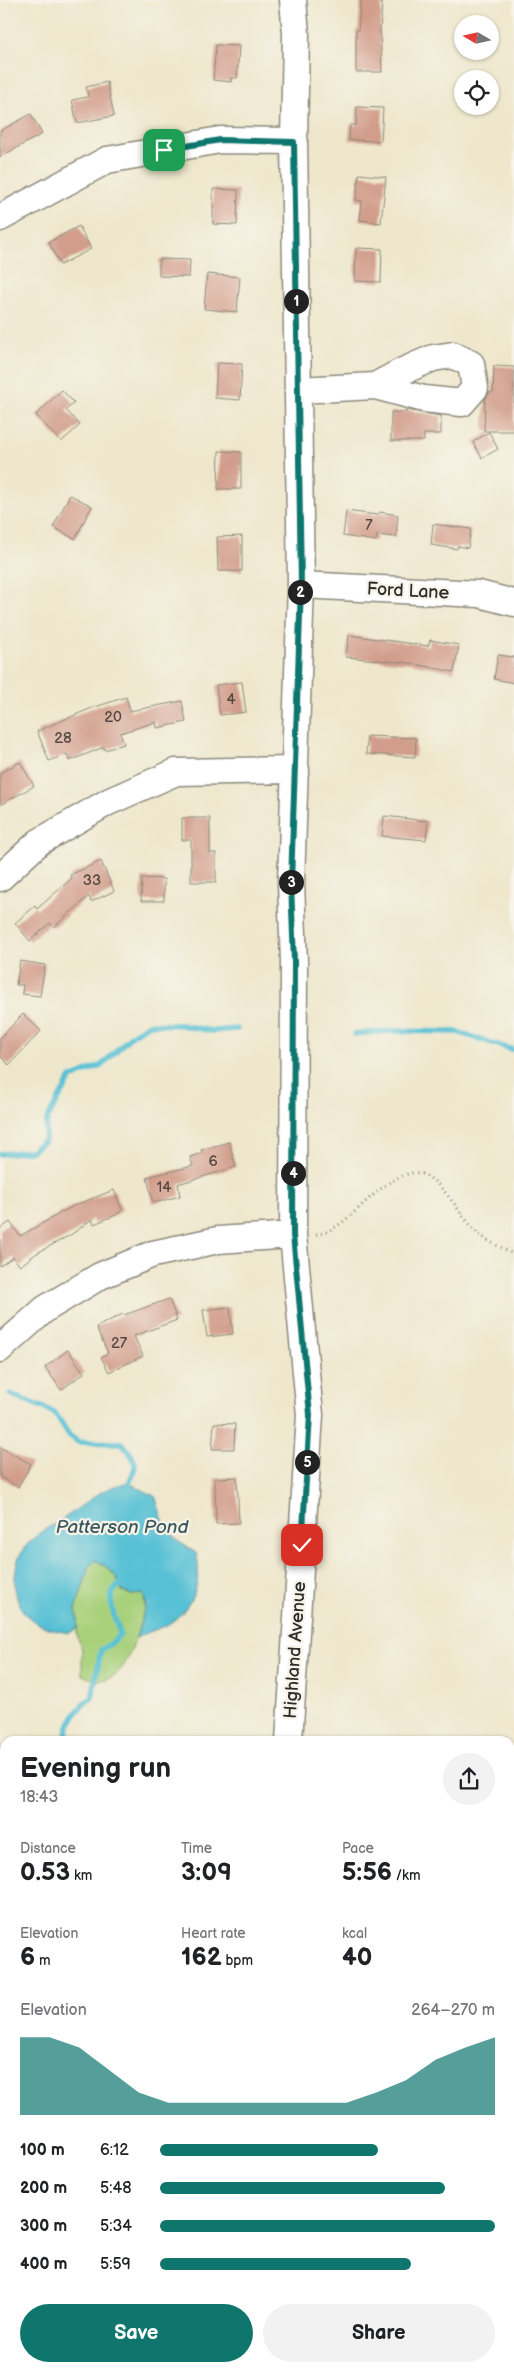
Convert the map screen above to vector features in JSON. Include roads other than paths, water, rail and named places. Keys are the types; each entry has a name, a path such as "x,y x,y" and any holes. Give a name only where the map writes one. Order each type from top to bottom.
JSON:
{"street":[{"name":"Highland Avenue","path":"289,1736 310,1415 293,1235 294,962 291,883 301,585 294,142 296,34 293,0"},
{"path":"0,218 108,160 220,140 294,142"},
{"path":"298,390 375,386"},
{"name":"Ford Lane","path":"301,585 479,594 514,602"},
{"path":"0,878 39,842 108,802 176,772 296,770"},
{"path":"0,1350 44,1309 100,1276 153,1254 218,1240 293,1235"}],"water":[{"name":"Patterson Pond","path":"129,1483 155,1496 165,1526 179,1542 196,1553 198,1564 197,1585 188,1604 182,1613 165,1626 136,1638 146,1604 143,1594 132,1595 122,1591 119,1582 112,1573 95,1560 89,1568 76,1607 78,1628 69,1633 36,1623 22,1610 15,1590 16,1569 23,1549 31,1540 99,1493 120,1484"}],"waterway":[{"path":"0,1154 31,1151 45,1140 47,1119 71,1078 102,1065 133,1034 149,1024 181,1025 212,1031 237,1029"},
{"path":"354,1034 391,1031 457,1032 514,1050"},
{"path":"10,1394 49,1410 57,1416 69,1435 78,1442 122,1443 132,1457 135,1466 127,1490"},
{"path":"66,1736 74,1716 92,1698 101,1650 112,1643 120,1634 111,1600 115,1589 121,1584 121,1579"}]}
